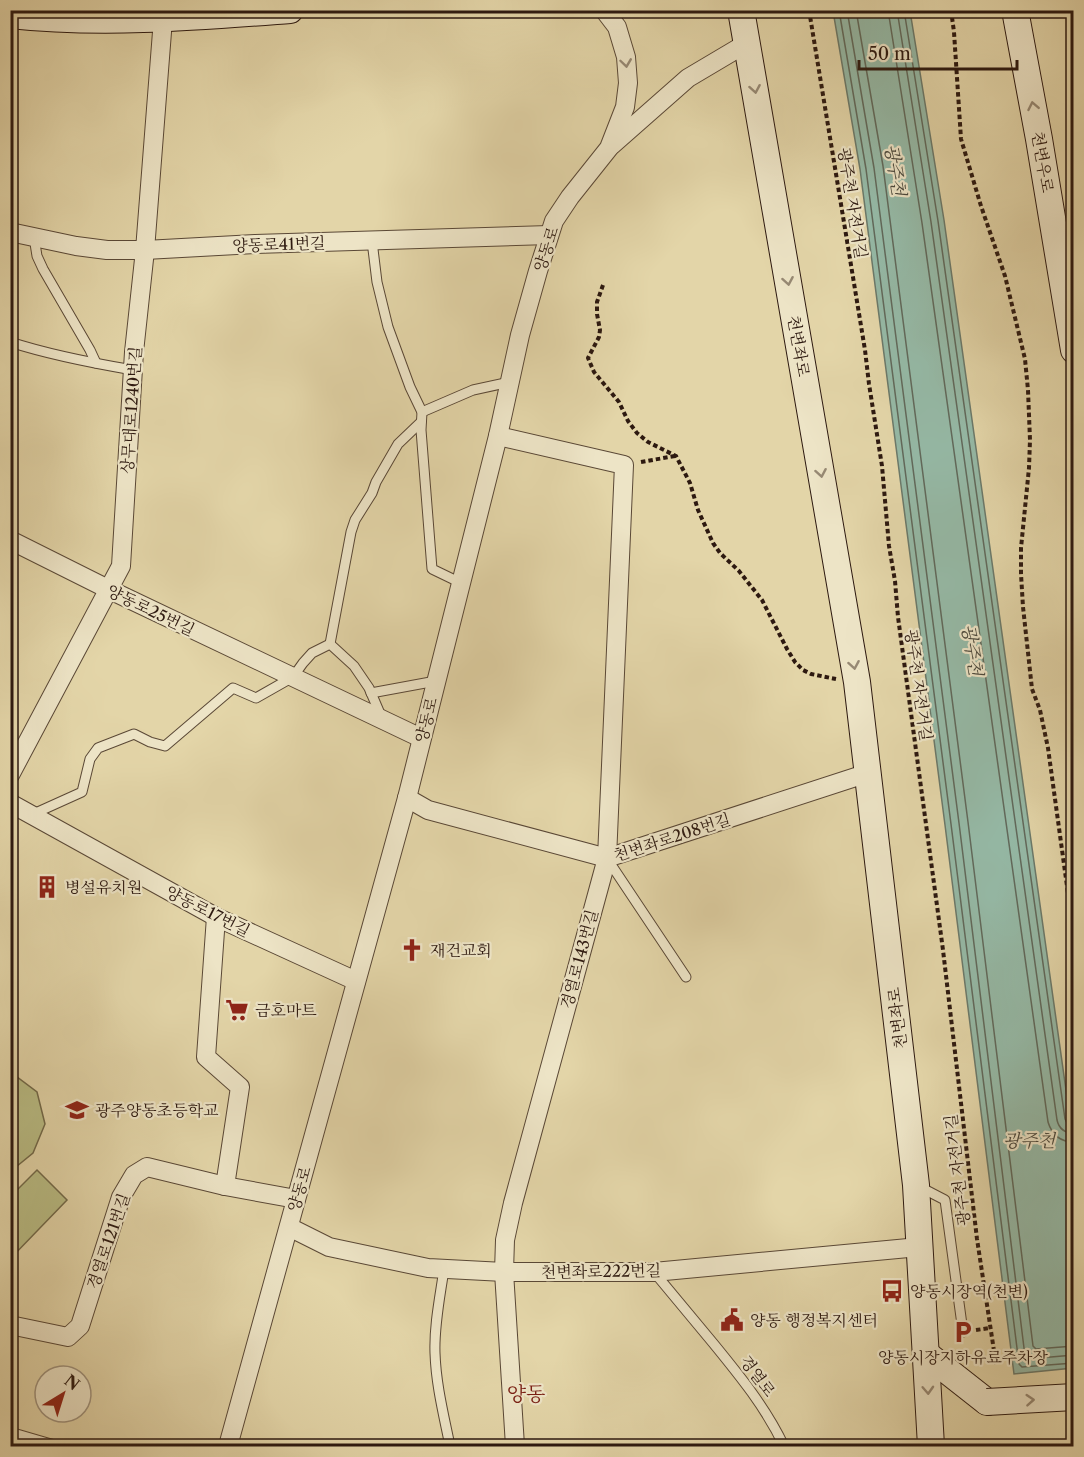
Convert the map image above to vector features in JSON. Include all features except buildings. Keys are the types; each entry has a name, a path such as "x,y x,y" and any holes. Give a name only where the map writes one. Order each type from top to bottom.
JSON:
{"street":[{"path":"10,15 50,20 162,19 290,10"},
{"name":"양동로","path":"228,1446 407,798 498,436 520,335 549,236 562,208 609,148 625,107 628,83 626,57 617,27 604,10"},
{"name":"천변좌로","path":"741,10 857,682 916,1185 931,1446"},
{"name":"천변우로","path":"1015,10 1074,350"},
{"name":"상무대로1240번길","path":"10,775 122,566 133,370 145,250 162,19"},
{"path":"609,148 688,78 747,43"},
{"name":"양동로41번길","path":"10,232 107,250 549,236"},
{"path":"498,436 624,465"},
{"name":"경열로143번길","path":"515,1446 504,1272 506,1240 513,1203 607,858 624,465"},
{"name":"양동로25번길","path":"10,540 421,738"},
{"name":"천변좌로208번길","path":"407,798 428,810 607,858 868,773"},
{"name":"양동로17번길","path":"10,803 216,917 356,981"},
{"path":"216,917 206,1057 240,1087 225,1186 296,1199"},
{"name":"경열로121번길","path":"10,1325 68,1337 80,1326 121,1197 134,1175 147,1167 225,1186"},
{"name":"천변좌로222번길","path":"288,1227 329,1247 428,1268 504,1272 654,1272 920,1247"},
{"path":"926,1354 987,1402 1074,1397"}],"lane":[{"path":"34,237 37,256 43,269 96,363"},
{"path":"372,240 377,282 388,327 422,417 421,430 432,569 461,583"},
{"path":"10,342 133,370"},
{"path":"330,644 353,526 398,444 422,417 473,390 510,382"},
{"path":"31,816 82,792 90,759 98,748 134,734 165,746 233,688 256,698 293,677 312,653 330,644"},
{"path":"330,644 354,666 371,693 382,718"},
{"path":"371,693 436,681"},
{"path":"607,858 686,977"},
{"path":"916,1185 945,1200 963,1332"},
{"path":"444,1269 435,1328 435,1353 437,1377 450,1446"},
{"name":"경열로","path":"654,1272 761,1404 784,1446"},
{"path":"10,1432 58,1446"}],"path":[{"name":"광주천 자전거길","path":"809,10 882,466 889,546 943,950 973,1208 996,1364"},
{"path":"951,10 961,139 1005,276 1025,359 1030,440 1021,548 1023,607 1032,688 1040,710 1048,748 1074,937"},
{"path":"603,285 597,302 599,337 588,358 594,372 619,402 637,433 648,442 676,456 690,483 698,510 713,543 762,600 795,662 811,674 857,682"},
{"path":"624,465 676,456"}],"green space":[{"path":"11,1075 37,1092 45,1124 33,1153 11,1171"},
{"path":"37,1170 67,1200 11,1258 11,1196"}],"water":[{"name":"광주천","path":"833,11 910,11 944,220 1073,1140 1073,1368 1014,1374 860,169"}],"place":[{"name":"병설유치원","path":"47,887"},
{"name":"재건교회","path":"412,950"},
{"name":"금호마트","path":"237,1010"},
{"name":"광주양동초등학교","path":"77,1110"},
{"name":"양동시장역(천변)","path":"892,1291"},
{"name":"양동 행정복지센터","path":"732,1320"},
{"name":"양동시장지하유료주차장","path":"963,1332"}],"district":[{"name":"양동","path":"526,1394"}]}
